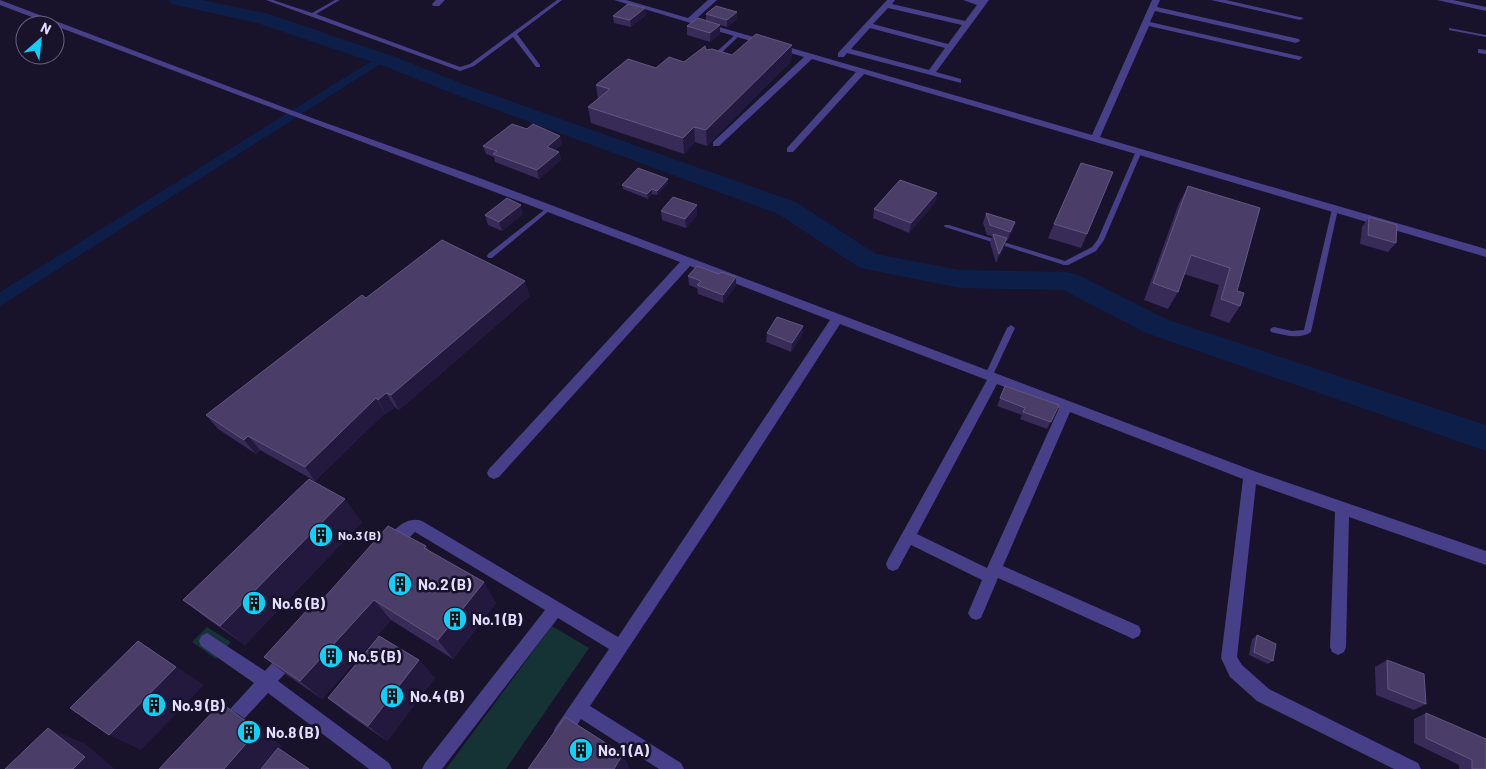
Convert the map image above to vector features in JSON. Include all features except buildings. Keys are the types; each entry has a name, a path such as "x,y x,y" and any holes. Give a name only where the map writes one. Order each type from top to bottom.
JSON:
{"street":[{"path":"618,0 1486,253"},
{"path":"689,20 713,0"},
{"path":"967,0 984,2"},
{"path":"1215,0 1300,18"},
{"path":"1441,0 1486,9"},
{"path":"0,2 284,111 471,178 1250,476 1486,558"},
{"path":"834,63 889,2 967,24"},
{"path":"931,73 984,2"},
{"path":"1095,138 1155,4 1296,41"},
{"path":"1146,23 1299,57"},
{"path":"868,25 950,47"},
{"path":"846,50 958,80"},
{"path":"716,144 810,56"},
{"path":"790,150 862,71"},
{"path":"494,473 687,262"},
{"path":"552,746 717,503 837,319"},
{"path":"893,564 991,378"},
{"path":"976,614 992,573 1066,406"},
{"path":"1250,476 1229,658 1236,671 1263,695 1412,769"},
{"path":"1338,648 1342,508"},
{"path":"380,556 408,526 417,525 620,647"},
{"path":"908,537 1133,631"},
{"path":"431,769 555,609"},
{"path":"207,641 267,682 383,769"},
{"path":"214,740 300,645"},
{"path":"578,708 675,769"}],"lane":[{"path":"268,0 313,14 376,40 460,69 472,65 560,0"},
{"path":"278,3 284,0"},
{"path":"313,14 338,0"},
{"path":"1451,29 1486,36"},
{"path":"514,34 538,66"},
{"path":"709,62 738,35"},
{"path":"947,226 1066,263 1094,249 1101,240 1139,151"},
{"path":"490,256 548,209"},
{"path":"1274,330 1292,334 1307,332 1335,209"},
{"path":"991,378 1011,328"}],"green space":[{"path":"552,626 589,648 506,769 446,769"},
{"path":"207,627 231,642 216,659 192,642"}],"waterway":[{"path":"177,0 262,18 391,62 461,90 787,208 869,262 960,279 1067,281 1156,326 1486,438"},
{"path":"0,300 381,59"}],"place":[{"name":"No.3 (B)","path":"321,535"},
{"name":"No.2 (B)","path":"400,584"},
{"name":"No.6 (B)","path":"254,603"},
{"name":"No.1 (B)","path":"455,619"},
{"name":"No.5 (B)","path":"331,656"},
{"name":"No.4 (B)","path":"392,696"},
{"name":"No.9 (B)","path":"154,705"},
{"name":"No.8 (B)","path":"249,732"},
{"name":"No.1 (A)","path":"581,750"}]}
